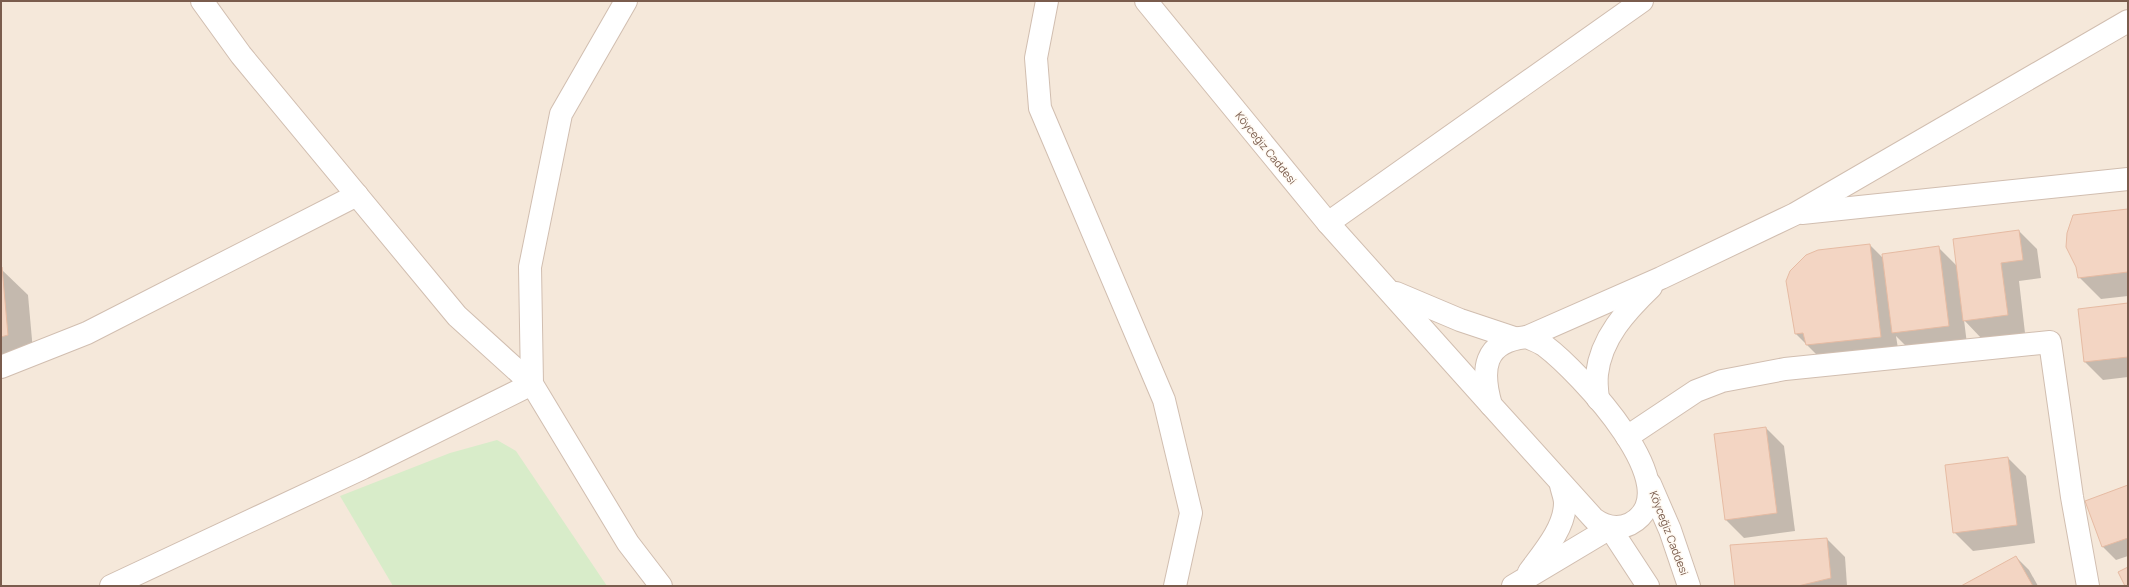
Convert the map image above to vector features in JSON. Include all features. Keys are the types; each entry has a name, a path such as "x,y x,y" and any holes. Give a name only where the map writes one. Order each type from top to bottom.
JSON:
{"street":[{"path":"202,1 241,55 457,316 532,384 628,543 661,586"},
{"path":"532,384 530,267 560,114 626,1"},
{"path":"1047,1 1036,58 1040,108 1164,400 1191,513 1175,586"},
{"name":"Köyceğiz Caddesi","path":"1146,1 1328,223 1391,291 1561,485 1594,519 1610,528"},
{"path":"1328,223 1642,1"},
{"path":"1491,405 1486,389 1485,372 1487,363 1498,347 1661,278 1795,214 2128,21"},
{"path":"1795,214 2128,179"},
{"path":"1,367 87,333 357,195"},
{"path":"1598,399 1597,375 1607,340 1618,322 1633,304 1661,278"},
{"name":"Köyceğiz Caddesi","path":"1391,291 1460,320 1544,345 1562,360 1598,399 1627,437 1645,470 1670,530 1689,586"},
{"path":"1627,437 1696,391 1722,381 1785,369 2050,342 2072,497 2088,586"},
{"path":"111,586 363,468 532,384"},
{"path":"1518,584 1610,528 1627,525 1641,516 1647,509 1649,502 1648,480"},
{"path":"1518,584 1554,535 1565,504 1561,485"},
{"path":"1610,528 1648,586"}],"shaded area":[{"path":"1,1 2128,1 2128,586 1,586"}],"green space":[{"path":"497,440 516,451 607,586 393,586 340,496 450,453"}],"building":[{"path":"2128,209 2128,272 2078,278 2076,267 2066,247 2067,233 2073,215"},
{"path":"2019,230 2023,260 2001,263 2008,315 1963,321 1953,239"},
{"path":"1870,244 1881,337 1806,345 1803,333 1795,334 1786,281 1790,271 1806,255 1818,250"},
{"path":"1939,246 1949,326 1892,333 1882,254"},
{"path":"2,267 8,335 1,337 1,268"},
{"path":"2128,303 2128,357 2084,362 2078,309"},
{"path":"1766,427 1777,513 1725,520 1714,434"},
{"path":"2008,457 2017,525 1953,533 1945,465"},
{"path":"2128,485 2128,538 2102,547 2085,501"},
{"path":"1827,538 1831,578 1798,586 1735,586 1730,545"},
{"path":"2016,556 2033,586 1961,586"},
{"path":"2128,567 2128,586 2125,586 2118,572"}]}
